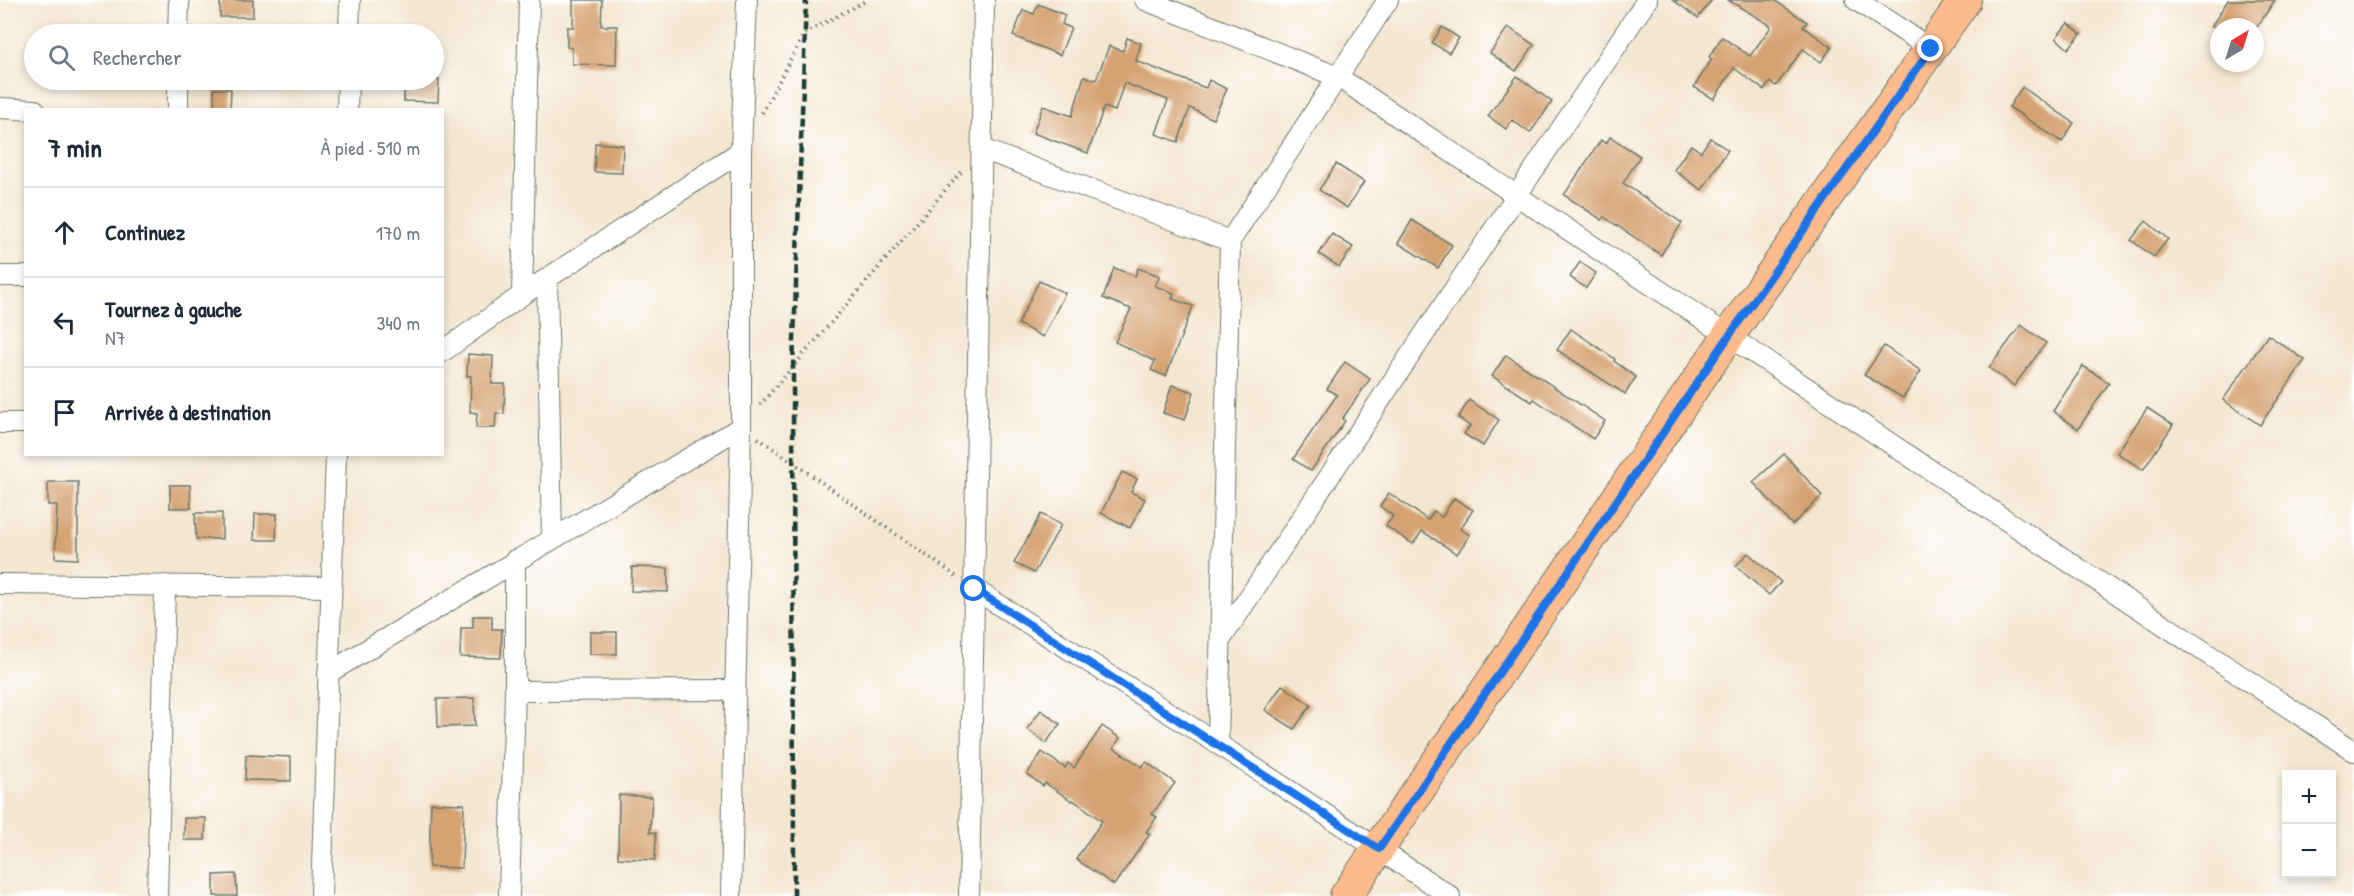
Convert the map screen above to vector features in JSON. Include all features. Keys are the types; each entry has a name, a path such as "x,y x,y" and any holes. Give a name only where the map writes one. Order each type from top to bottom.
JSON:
{"main road":[{"path":"1346,896 1729,336 1965,0"}],"street":[{"path":"178,24 179,0"},
{"path":"349,24 350,0"},
{"path":"522,295 529,0"},
{"path":"731,896 741,427 741,151 747,0"},
{"path":"969,896 984,0"},
{"path":"1218,744 1230,241 1388,0"},
{"path":"1221,640 1647,0"},
{"path":"1856,0 1931,49"},
{"path":"1150,1 1338,77 2354,751"},
{"path":"178,90 178,108"},
{"path":"347,108 348,90"},
{"path":"0,108 24,109"},
{"path":"982,149 1230,241"},
{"path":"444,351 522,295 741,151"},
{"path":"0,276 24,276"},
{"path":"547,280 552,539"},
{"path":"0,423 24,423"},
{"path":"328,673 741,427"},
{"path":"321,896 336,456"},
{"path":"509,896 515,691 515,560"},
{"path":"0,584 331,587"},
{"path":"157,896 165,585"},
{"path":"974,589 1218,744 1450,896"},
{"path":"515,691 735,690"}],"path":[{"path":"741,151 804,34 867,0"},
{"path":"974,589 741,427 982,149"}],"building":[{"path":"220,0 253,0 253,17 220,17"},
{"path":"573,0 602,0 601,26 617,26 616,65 572,64 572,48 567,47 567,27 573,27"},
{"path":"1673,0 1712,0 1698,18"},
{"path":"1728,0 1774,0 1807,22 1803,27 1832,47 1821,62 1803,49 1776,86 1770,82 1764,90 1734,68 1714,99 1694,87 1712,59 1709,57 1722,37 1750,56 1771,27"},
{"path":"2228,0 2275,0 2263,18 2217,18"},
{"path":"1038,4 1065,15 1062,24 1071,28 1060,55 1013,36 1023,10 1034,14"},
{"path":"2068,23 2081,34 2068,49 2056,38"},
{"path":"1442,27 1459,38 1449,53 1432,43"},
{"path":"1508,27 1534,45 1516,71 1490,53"},
{"path":"1127,38 1141,43 1136,61 1206,88 1209,80 1227,89 1213,119 1190,108 1178,142 1156,134 1168,100 1124,83 1115,111 1104,107 1088,153 1033,133 1043,106 1072,116 1084,76 1096,80 1109,46 1123,51"},
{"path":"1517,76 1552,102 1530,133 1512,120 1506,129 1488,116"},
{"path":"2022,87 2074,123 2062,142 2009,107"},
{"path":"214,90 231,90 230,108 214,108"},
{"path":"404,90 439,90 438,102 404,101"},
{"path":"1610,137 1640,156 1623,183 1682,223 1661,255 1604,217 1602,220 1564,195 1601,140 1606,144"},
{"path":"1710,138 1728,150 1702,190 1674,170 1691,145 1701,152"},
{"path":"595,143 623,145 622,173 594,172"},
{"path":"1336,164 1364,182 1347,208 1319,190"},
{"path":"1412,220 1452,245 1438,268 1398,243"},
{"path":"2146,221 2168,239 2154,257 2131,240"},
{"path":"1332,234 1353,247 1339,267 1319,254"},
{"path":"1580,262 1596,273 1586,288 1570,277"},
{"path":"1114,268 1135,276 1138,268 1160,276 1155,286 1174,293 1172,299 1193,306 1166,376 1151,370 1155,361 1115,342 1131,309 1103,298"},
{"path":"1039,281 1065,293 1043,337 1018,324"},
{"path":"2021,325 2046,343 2014,386 1989,368"},
{"path":"1571,329 1615,359 1614,361 1636,377 1625,394 1557,350"},
{"path":"2268,335 2305,360 2260,425 2223,400"},
{"path":"1884,346 1921,371 1903,398 1864,375"},
{"path":"468,354 493,356 492,384 505,384 504,414 496,413 495,428 476,428 477,413 470,412 471,376 467,376"},
{"path":"1506,355 1605,421 1593,439 1534,399 1532,402 1492,376"},
{"path":"1345,362 1370,379 1342,419 1345,421 1311,471 1293,459 1337,395 1327,389"},
{"path":"2083,366 2109,383 2078,429 2053,411"},
{"path":"1172,385 1194,392 1185,420 1163,413"},
{"path":"1469,400 1499,420 1483,446 1464,434 1470,426 1458,418"},
{"path":"2147,408 2173,425 2143,470 2117,453"},
{"path":"1784,454 1822,496 1792,525 1753,482"},
{"path":"1122,472 1137,479 1131,492 1145,499 1130,528 1101,513"},
{"path":"48,482 78,482 78,559 55,558 57,505 48,505"},
{"path":"170,485 190,485 191,508 170,508"},
{"path":"1389,493 1428,520 1434,511 1442,517 1454,498 1473,510 1460,529 1470,535 1457,554 1422,531 1413,544 1386,526 1393,516 1380,506"},
{"path":"195,513 222,513 222,539 196,539"},
{"path":"255,514 277,514 276,540 254,540"},
{"path":"1041,514 1061,525 1034,573 1014,563"},
{"path":"1748,553 1781,582 1769,595 1736,566"},
{"path":"632,567 668,568 668,592 631,591"},
{"path":"473,616 492,616 492,629 502,629 501,658 460,657 461,628 473,628"},
{"path":"590,632 617,632 617,654 590,654"},
{"path":"1282,685 1311,705 1294,729 1265,710"},
{"path":"474,698 475,726 438,727 437,699"},
{"path":"1041,710 1060,724 1046,743 1027,729"},
{"path":"1102,726 1120,738 1114,748 1142,767 1146,762 1175,783 1152,814 1157,817 1146,832 1150,834 1114,885 1076,859 1102,821 1073,800 1045,783 1043,786 1027,774 1042,752 1065,768 1068,763 1074,768"},
{"path":"246,755 291,757 291,781 245,780"},
{"path":"619,795 652,797 650,832 656,833 655,860 618,858"},
{"path":"431,803 464,804 462,868 429,867"},
{"path":"184,818 206,818 205,840 184,840"},
{"path":"236,874 237,896 214,896 214,875"}],"railway":[{"path":"794,896 793,369 806,0"}],"route":[{"path":"974,589 1379,849 1729,336 1931,49"}]}
